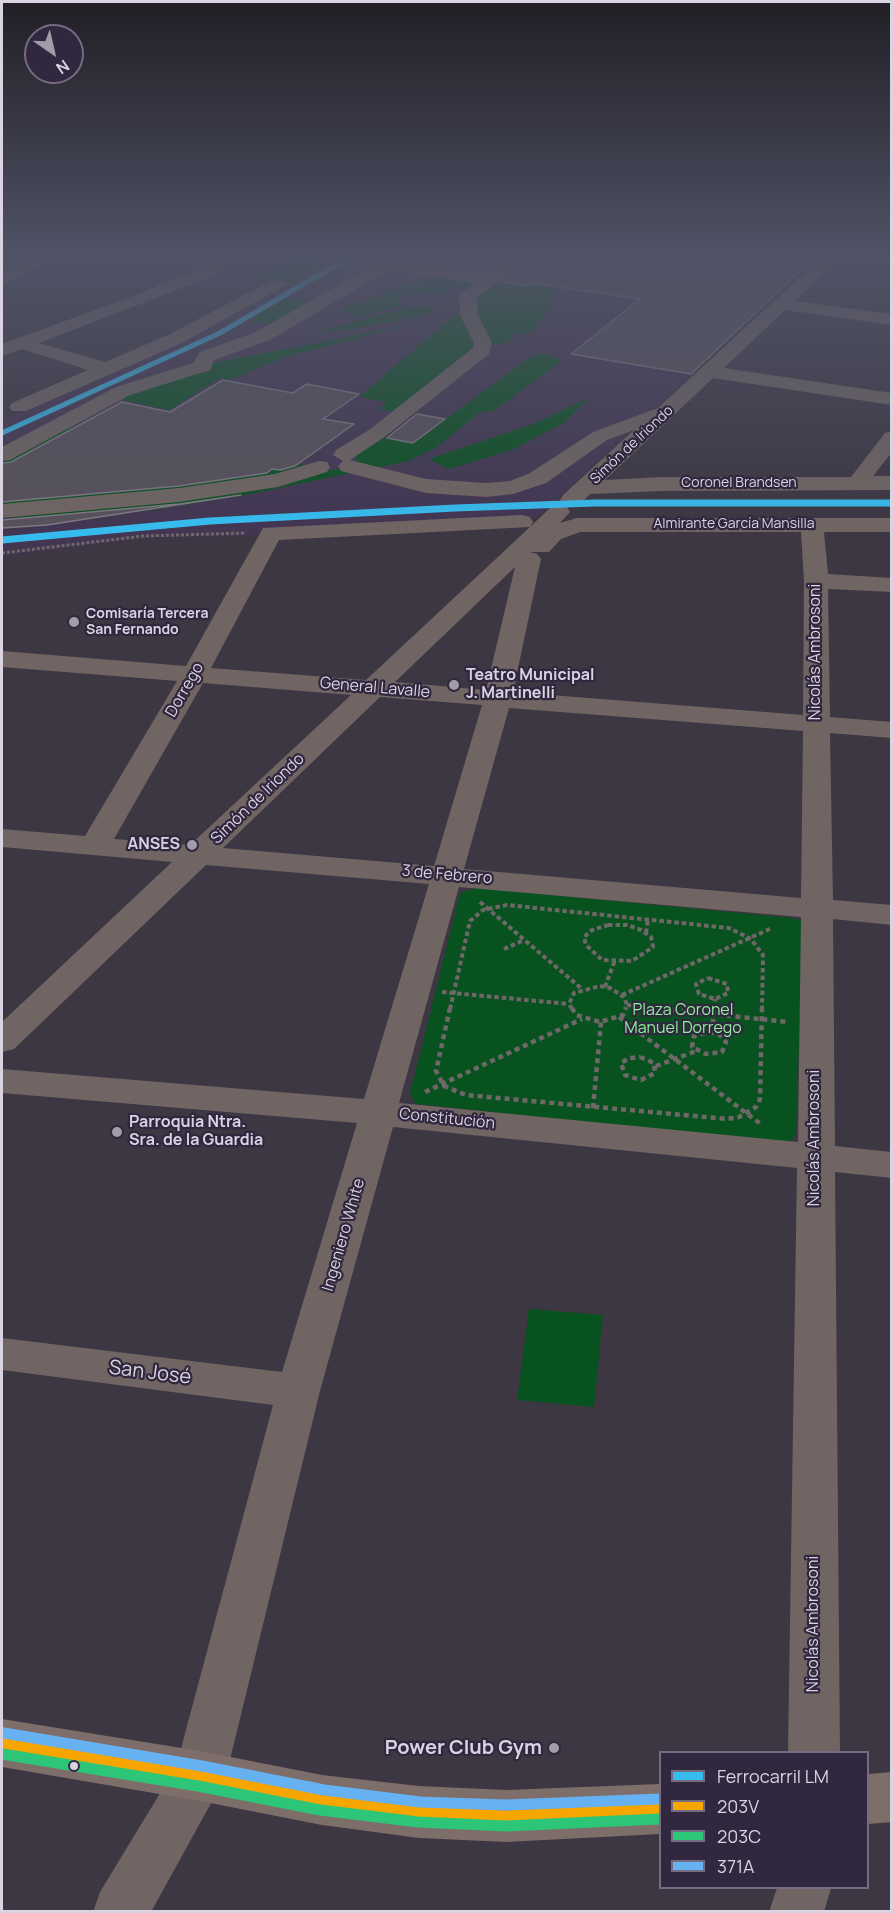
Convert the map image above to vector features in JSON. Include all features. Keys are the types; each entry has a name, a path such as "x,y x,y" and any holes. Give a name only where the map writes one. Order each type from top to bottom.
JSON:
{"main road":[{"path":"2,1743 200,1776 322,1800 419,1812 506,1816 659,1809"},
{"path":"869,1799 891,1797"}],"street":[{"path":"19,407 103,368 164,343"},
{"path":"2,455 123,391 203,366 202,362 207,356 243,343"},
{"path":"2,511 179,495 278,480 319,467 338,469 376,434 482,350 483,343"},
{"name":"Simón de Iriondo","path":"2,1041 374,688 521,557 553,534 574,506 741,343"},
{"path":"2,350 24,344 103,368"},
{"path":"711,372 891,399"},
{"path":"346,460 426,486 486,490 513,488 538,478 600,436 670,410"},
{"path":"858,482 891,437"},
{"name":"Coronel Brandsen","path":"574,506 661,484 891,483"},
{"name":"Almirante García Mansilla","path":"574,506 812,523 891,525"},
{"path":"271,532 522,522"},
{"name":"Nicolás Ambrosoni","path":"812,523 816,581 817,909 816,1025 808,1156 814,1751"},
{"name":"Dorrego","path":"94,846 195,673 271,532"},
{"name":"Ingeniero White","path":"120,1911 200,1776 298,1391 416,990 498,698 521,557"},
{"path":"816,581 891,585"},
{"name":"General Lavalle","path":"2,659 891,730"},
{"name":"3 de Febrero","path":"2,838 891,915"},
{"name":"Constitución","path":"2,1081 380,1113 592,1120 808,1156 891,1165"},
{"name":"San José","path":"2,1354 298,1391"},
{"path":"796,1911 803,1889"}],"path":[{"path":"2,553 143,536 271,532"},
{"path":"448,875 582,989"},
{"path":"507,905 729,928 750,938 763,955 760,1099 756,1107 747,1114 727,1119 592,1120 454,1092 442,1084 436,1071 470,921 488,909 507,905"},
{"path":"622,995 817,909"},
{"path":"608,925 627,925 646,933 654,942 650,951 632,961 615,960 602,960 590,949 584,940 587,933 608,925"},
{"path":"504,949 524,940"},
{"path":"605,987 615,960"},
{"path":"713,978 727,984 728,993 715,999 704,997 696,991 698,981 713,978"},
{"path":"605,987 622,995 627,1005 619,1017 601,1022 582,1019 571,1010 569,1004 574,993 582,989 605,987"},
{"path":"416,990 569,1004"},
{"path":"712,1033 715,999"},
{"path":"627,1005 816,1025"},
{"path":"619,1017 747,1114 808,1156"},
{"path":"380,1113 582,1019"},
{"path":"592,1120 601,1022"},
{"path":"656,1066 697,1051 712,1055 725,1049 723,1038 712,1033 694,1036 691,1043 697,1051"},
{"path":"634,1056 646,1058 656,1066 652,1077 641,1080 625,1075 621,1067 624,1060 634,1056"}],"shaded area":[{"path":"177,343 723,343 538,517 522,522 285,535 144,538 2,556 2,420"}],"green space":[{"path":"314,343 338,343 283,358 230,380 220,378 169,410 117,399 150,384 212,366 209,364"},
{"path":"422,343 505,343 488,345 401,413 379,409 387,402 359,397"},
{"path":"542,353 562,361 493,411 480,412 437,447 408,461 240,496 151,510 59,522 59,516 2,518 2,484 9,480 2,478 2,462 66,426 286,471 297,464 324,470 347,469 357,461 354,456 381,437 413,443 532,356"},
{"path":"591,397 562,424 512,450 448,469 429,459 533,424"},
{"name":"Plaza Coronel Manuel Dorrego","path":"476,888 792,918 803,921 796,1133 791,1140 786,1143 416,1104 410,1094 459,897 462,892"},
{"path":"529,1309 603,1315 594,1407 517,1400"}],"building":[{"path":"584,343 724,343 691,374 571,354"},
{"path":"223,380 293,393 307,384 359,394 323,419 354,424 295,466 280,470 272,469 267,473 179,486 2,502 2,463 11,462 122,402 170,412"},
{"path":"417,414 445,419 413,443 387,438"},
{"path":"241,495 47,525 2,528 2,520 179,504"}],"rail line":[{"name":"LM","path":"2,433 198,343"},
{"name":"LM","path":"2,540 210,521 455,508 594,503 892,503"}],"transit line":[{"name":"371A","path":"4,1733 202,1766 324,1790 420,1802 506,1805 659,1799"},
{"name":"203V","path":"2,1743 200,1776 322,1800 419,1812 506,1816 659,1809"},
{"name":"203C","path":"2,1754 198,1786 320,1810 418,1822 506,1826 659,1819"}],"place":[{"name":"Comisaría Tercera San Fernando","path":"74,622"},
{"name":"Teatro Municipal J. Martinelli","path":"454,685"},
{"name":"ANSES","path":"192,845"},
{"name":"Parroquia Ntra. Sra. de la Guardia","path":"117,1132"},
{"name":"Power Club Gym","path":"554,1748"}]}
